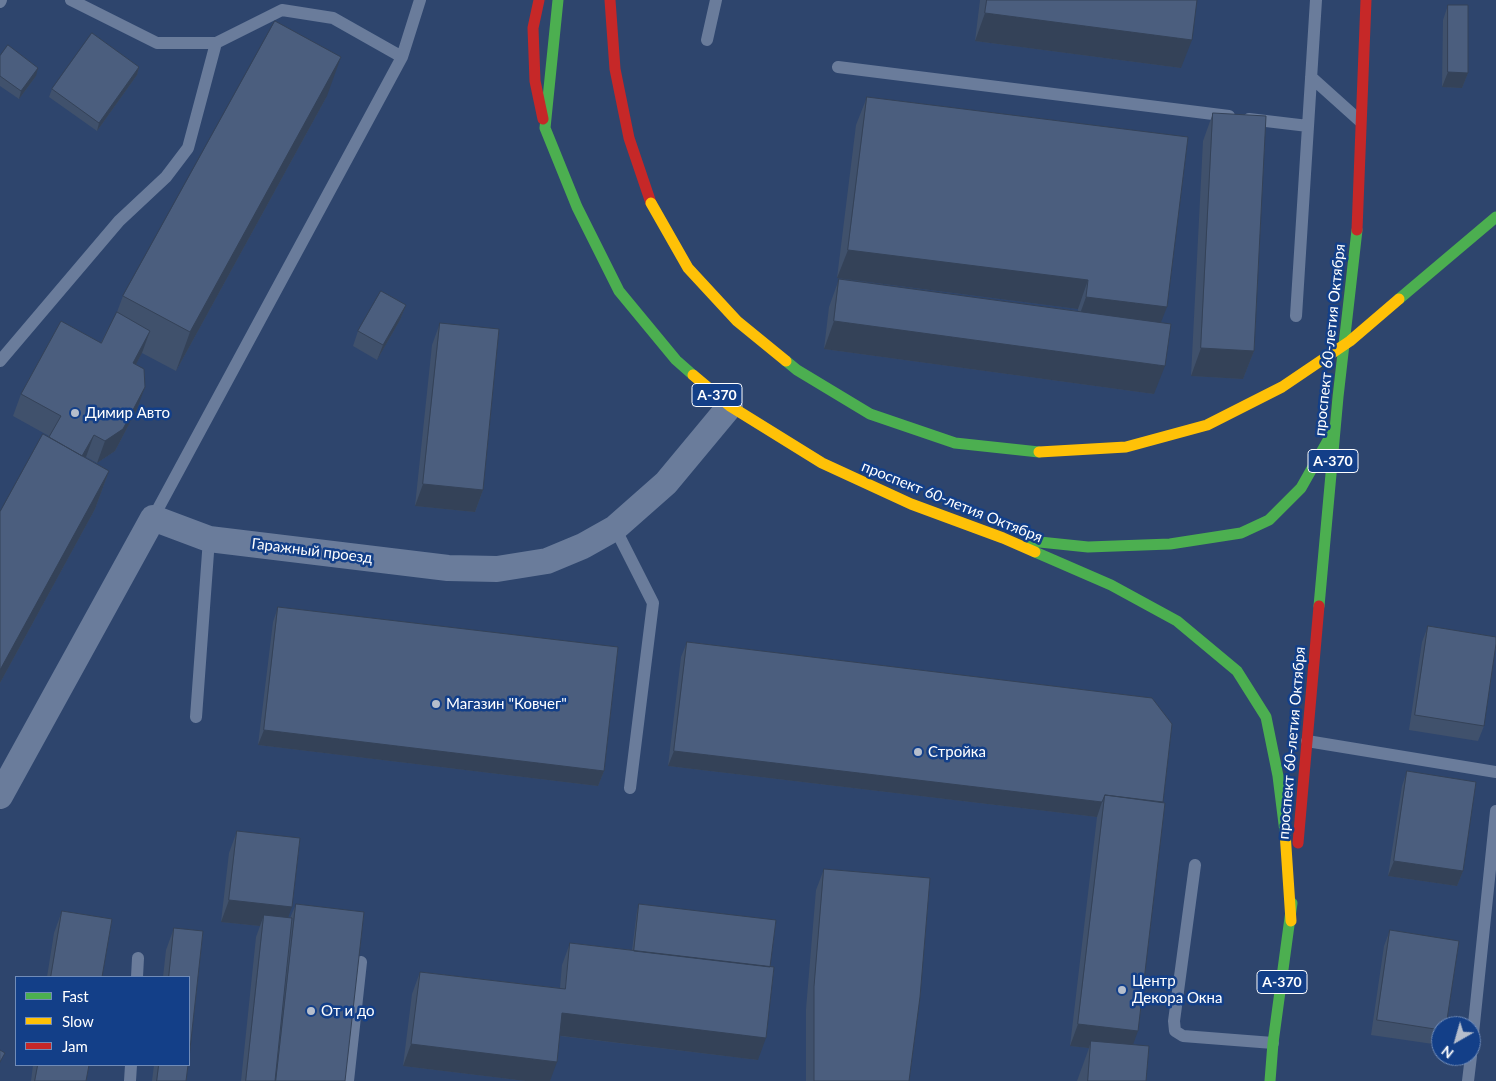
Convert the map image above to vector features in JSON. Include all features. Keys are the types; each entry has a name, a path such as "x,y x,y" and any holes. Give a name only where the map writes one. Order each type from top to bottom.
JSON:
{"main road":[{"path":"539,0 533,28 535,81 545,128"},
{"name":"проспект 60-летия Октября","path":"558,0 545,128 577,207 619,291 676,360 730,406 822,463 911,504 1004,538 1111,585 1177,621 1237,671 1266,717 1278,776 1287,845 1291,921"},
{"path":"610,0 615,69 630,138 651,203 688,268 737,321 797,370 870,414 955,443 1042,452 1126,447 1207,425 1282,387 1350,341 1496,217"},
{"name":"проспект 60-летия Октября","path":"1270,1081 1273,1042 1291,921 1338,396 1358,219 1366,0"},
{"name":"А-370","path":"1004,538 1088,546 1170,544 1241,533 1269,520 1301,488 1332,432 1338,396"}],"street":[{"name":"Гаражный проезд","path":"153,518 209,539 448,568 497,569 547,560 583,546 615,528 666,483 730,406"},
{"path":"0,796 153,518"}],"lane":[{"path":"71,0 157,43 216,43 282,10 333,18 402,57"},
{"path":"153,518 402,57 420,0"},
{"path":"707,40 716,0"},
{"path":"1296,316 1316,0"},
{"path":"0,361 119,221 166,177 188,148 216,43"},
{"path":"838,67 1308,126"},
{"path":"1311,77 1362,123"},
{"path":"615,528 653,603 630,788"},
{"path":"196,717 209,539"},
{"path":"1307,741 1496,772"},
{"path":"1475,1016 1496,811"},
{"path":"1195,865 1174,1021 1175,1030 1183,1036 1273,1042"},
{"path":"137,976 138,958"},
{"path":"348,1081 361,962"},
{"path":"130,1081 131,1066"},
{"path":"1468,1081 1470,1066"}],"building":[{"path":"987,0 1197,0 1192,40 985,13"},
{"path":"1448,5 1468,5 1468,73 1448,72"},
{"path":"275,21 341,57 190,332 123,296"},
{"path":"92,33 139,67 99,123 52,89"},
{"path":"8,45 38,68 21,91 0,76 0,56"},
{"path":"867,97 1188,137 1167,307 1086,297 1088,280 848,250"},
{"path":"1213,113 1266,116 1254,351 1201,348"},
{"path":"839,279 1171,324 1165,366 834,321"},
{"path":"381,291 406,305 383,345 358,331"},
{"name":"Димир Авто","path":"117,312 150,331 133,363 144,369 145,387 123,429 105,441 94,435 82,456 49,437 61,416 21,394 61,321 101,343"},
{"path":"440,323 499,329 483,490 423,484"},
{"path":"43,434 109,471 0,670 0,512"},
{"name":"Магазин \"Ковчег\"","path":"278,607 618,647 604,771 264,730"},
{"path":"1428,626 1496,637 1484,726 1415,715"},
{"name":"Стройка","path":"687,642 1152,698 1172,724 1163,802 1105,795 1102,802 674,751"},
{"path":"1407,771 1476,782 1463,871 1394,861"},
{"path":"1105,795 1165,803 1138,1031 1078,1024"},
{"path":"237,831 300,838 292,907 229,900"},
{"path":"824,869 930,878 920,997 909,1081 814,1081 814,987"},
{"name":"От и до","path":"296,904 364,912 345,1081 276,1081"},
{"path":"639,904 776,920 770,967 634,951"},
{"path":"62,911 112,919 102,976 51,976"},
{"path":"264,915 292,918 275,1081 246,1081"},
{"path":"174,928 203,931 190,1049 190,976 169,976"},
{"path":"1390,930 1459,941 1448,1016 1431,1016 1431,1028 1377,1020"},
{"path":"570,943 774,967 766,1038 562,1013 557,1062 411,1044 420,972 565,989"},
{"path":"1091,1041 1149,1046 1146,1081 1088,1081"},
{"path":"0,1050 5,1053 0,1062"},
{"path":"38,1066 89,1066 86,1081 35,1081"},
{"path":"159,1066 188,1066 186,1081 157,1081"}],"traffic: fast":[{"path":"558,0 545,128 577,207 619,291 676,360 693,375"},
{"path":"1399,299 1496,217"},
{"path":"1319,606 1338,397 1357,230"},
{"path":"786,361 797,370 870,414 955,443 1039,452"},
{"path":"1030,541 1088,547 1170,544 1241,533 1269,520 1301,488 1331,435"},
{"path":"1035,552 1111,585 1177,621 1237,671 1266,717 1278,776 1285,832"},
{"path":"1270,1081 1273,1043 1292,903"}],"traffic: slow":[{"path":"651,203 688,268 737,321 786,361"},
{"path":"1039,452 1126,447 1207,425 1282,387 1350,341 1399,299"},
{"path":"693,375 730,406 822,463 911,504 1003,538 1035,552"},
{"path":"1285,832 1291,921"}],"traffic: jam":[{"path":"539,0 533,28 535,81 543,119"},
{"path":"610,0 615,69 629,138 651,203"},
{"path":"1357,230 1366,0"},
{"path":"1298,843 1319,606"}],"place":[{"name":"Димир Авто","path":"75,413"},
{"name":"Магазин \"Ковчег\"","path":"436,704"},
{"name":"Стройка","path":"918,752"},
{"name":"Центр Декора Окна","path":"1122,990"},
{"name":"От и до","path":"311,1011"}]}
